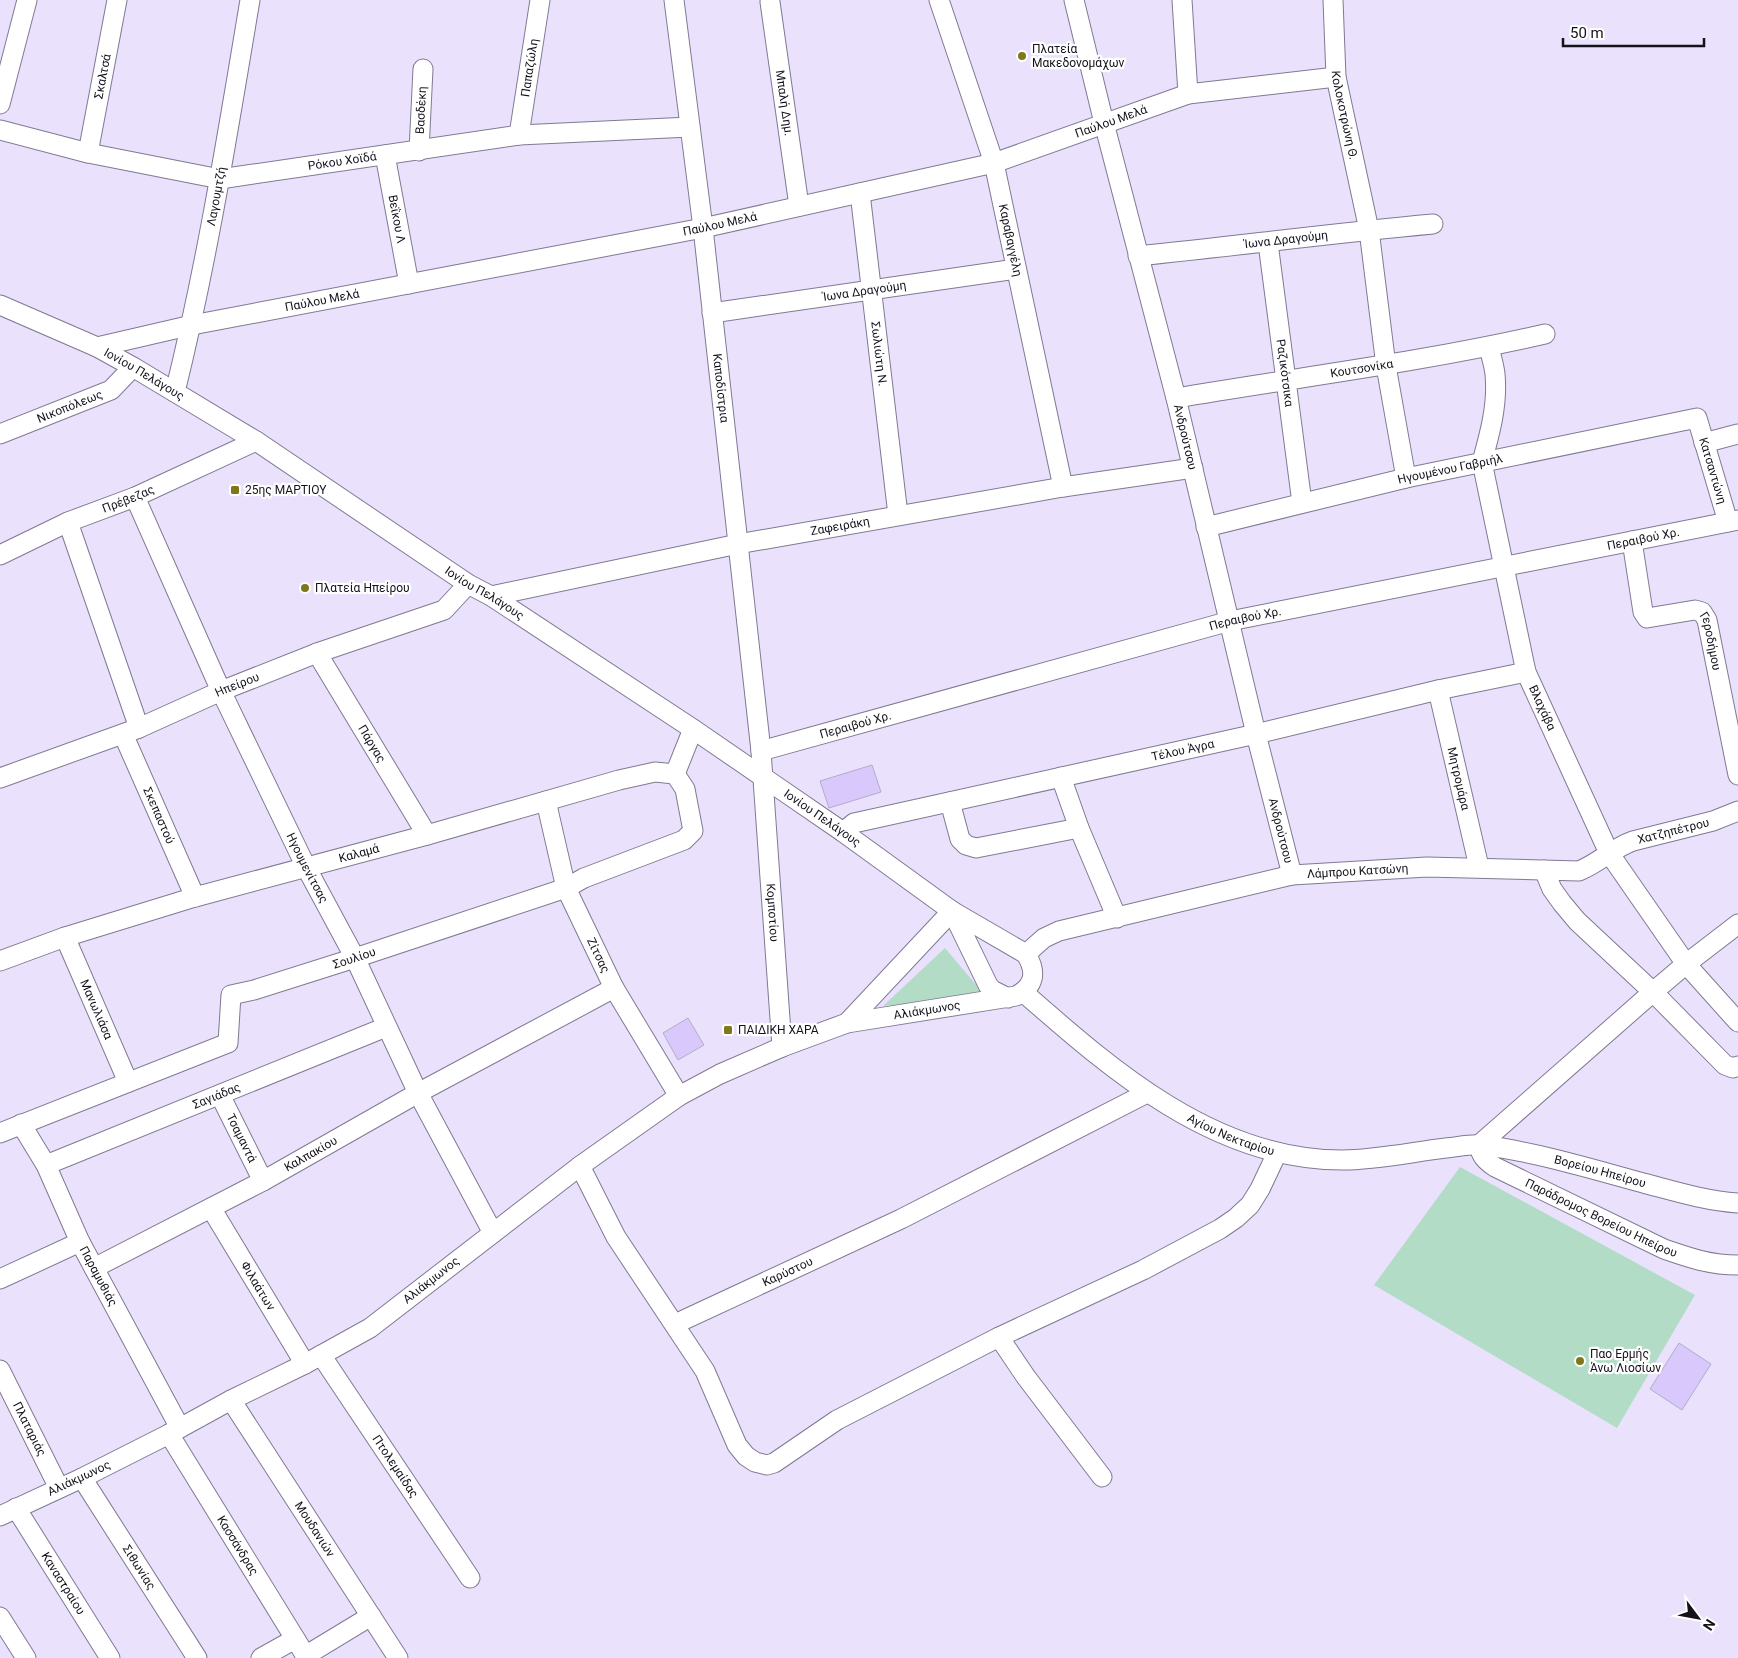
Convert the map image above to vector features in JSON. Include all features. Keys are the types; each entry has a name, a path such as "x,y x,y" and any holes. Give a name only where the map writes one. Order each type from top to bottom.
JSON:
{"street":[{"path":"0,104 27,0"},
{"name":"Σκαλτσά","path":"88,154 117,0"},
{"name":"Λαγουμτζή","path":"175,392 192,325 220,179 250,0"},
{"name":"Παπαζώλη","path":"519,135 540,0"},
{"name":"Καποδίστρια","path":"674,0 703,228 761,750 762,776"},
{"name":"Καραβαγγέλη","path":"939,0 994,163 1063,487"},
{"name":"Ανδρούτσου","path":"1074,0 1138,256 1176,398 1256,734 1292,875"},
{"path":"1182,0 1188,94"},
{"name":"Κολοκοτρώνη Θ.","path":"1333,0 1336,77 1369,230 1386,366 1406,478"},
{"name":"Μπαλή Δημ.","path":"770,2 799,206"},
{"name":"Βασδέκη","path":"419,151 423,69"},
{"name":"Παύλου Μελά","path":"96,347 192,325 703,228 994,163 1188,94 1336,77"},
{"name":"Ρόκου Χοϊδά","path":"0,130 88,154 220,179 519,135 690,127"},
{"name":"Βεΐκου Λ","path":"386,155 409,284"},
{"name":"Σωλιώτη Ν.","path":"860,193 898,515"},
{"name":"Ίωνα Δραγούμη","path":"1138,256 1432,224"},
{"name":"Ραζικότσικα","path":"1268,243 1302,502"},
{"name":"Ίωνα Δραγούμη","path":"712,313 1016,269"},
{"name":"Ιονίου Πελάγους","path":"0,305 96,347 256,441 468,584 490,596 693,729 843,832 952,912"},
{"name":"Κουτσονίκα","path":"1176,398 1386,366 1489,347 1546,334"},
{"name":"Βλαχάβα","path":"1489,347 1495,374 1495,398 1492,428 1482,462 1526,672 1609,853 1686,964 1731,1002 1738,1022"},
{"name":"Νικοπόλεως","path":"0,434 111,390 133,367"},
{"name":"Ηγουμένου Γαβριήλ","path":"1206,527 1406,478 1697,418"},
{"name":"Κατσαντώνη","path":"1697,418 1704,443 1733,521"},
{"path":"1704,443 1738,434"},
{"name":"Πρέβεζας","path":"0,554 68,522 135,496 256,441"},
{"name":"Ζαφειράκη","path":"490,596 738,544 1063,487 1193,468"},
{"name":"Ηγουμενίτσας","path":"135,496 221,691 306,867 355,958 418,1093 493,1233"},
{"name":"Περαιβού Χρ.","path":"761,750 1230,620 1733,521"},
{"name":"Σκεπαστού","path":"68,522 131,731 195,897"},
{"name":"Γεροδήμου","path":"1632,542 1643,612 1647,618 1695,610 1702,612 1706,620 1738,775"},
{"name":"Ηπείρου","path":"0,778 131,731 221,691 317,653 444,610 468,584"},
{"name":"Πάργας","path":"317,653 427,835"},
{"name":"Τέλου Άγρα","path":"843,832 854,823 1256,734 1438,690 1526,672"},
{"name":"Μητρομάρα","path":"1438,690 1479,867"},
{"path":"675,774 693,729"},
{"name":"Καλαμά","path":"0,961 65,937 195,897 655,772 675,774"},
{"name":"Σουλίου","path":"0,1133 228,1043 232,995 254,990 355,958 566,888 584,878 684,840 693,831 685,789 675,774"},
{"name":"Κομποτίου","path":"762,776 782,1047"},
{"path":"1061,777 1079,828 1117,918"},
{"name":"Ζίτσας","path":"546,802 566,888 614,988 680,1096"},
{"path":"950,802 960,839 966,845 976,848 1079,828"},
{"name":"Χατζηπέτρου","path":"1609,853 1621,845 1633,841 1713,820 1738,811"},
{"name":"Λάμπρου Κατσώνη","path":"1026,954 1044,938 1059,931 1292,875 1427,867 1579,871 1593,866 1609,853"},
{"path":"1544,870 1552,889 1577,921 1653,992 1724,1064 1733,1068 1738,1066"},
{"path":"952,912 1026,954 1032,963 1033,972 1029,986 1016,995"},
{"name":"Αλιάκμωνος","path":"847,1023 952,912"},
{"name":"Αγίου Νεκταρίου","path":"952,912 992,990 1016,995 1064,1028 1147,1092 1188,1118 1238,1140 1278,1153 1306,1158 1342,1160 1375,1158 1479,1145"},
{"path":"1479,1145 1653,992 1738,924"},
{"name":"Μανωλιάσα","path":"65,937 128,1082"},
{"name":"Καλπακίου","path":"94,1268 262,1181 418,1093 614,988"},
{"name":"Αλιάκμωνος","path":"8,1512 82,1478 175,1431 231,1400 313,1360 370,1328 580,1166 680,1096 720,1074 782,1047 847,1023 1016,995"},
{"name":"Σαγιάδας","path":"46,1165 386,1027"},
{"name":"Καρύστου","path":"675,1324 901,1219 1147,1092"},
{"name":"Τσαμαντά","path":"220,1095 262,1181"},
{"name":"Παραμυθιάς","path":"21,1124 46,1165 80,1242 175,1431"},
{"name":"Βορείου Ηπείρου","path":"1479,1145 1550,1158 1732,1205"},
{"name":"Παράδρομος Βορείου Ηπείρου","path":"1479,1145 1480,1153 1485,1160 1495,1167 1664,1249 1718,1265 1738,1265"},
{"path":"580,1166 616,1237 705,1371 737,1446 755,1462 767,1465 774,1463 837,1420 999,1337 1144,1270 1220,1229 1250,1205 1278,1153"},
{"name":"Φιλαάτων","path":"211,1208 313,1360"},
{"path":"0,1279 80,1242"},
{"path":"999,1337 1026,1377 1102,1477"},
{"name":"Πτολεμαίδας","path":"313,1360 470,1578"},
{"name":"Πλαταριάς","path":"0,1370 59,1488"},
{"name":"Μουδανιών","path":"231,1400 398,1658"},
{"name":"Κασσάνδρας","path":"175,1431 306,1657"},
{"name":"Σιθωνίας","path":"82,1478 197,1658"},
{"name":"Καναστραίου","path":"8,1512 110,1658"},
{"path":"306,1657 371,1616"},
{"path":"0,1617 26,1658"},
{"path":"261,1658 295,1639"}],"green space":[{"path":"945,948 982,992 940,1001 883,1006"},
{"name":"Παο Ερμής Άνω Λιοσίων","path":"1460,1167 1695,1295 1617,1428 1374,1285"}],"building":[{"path":"872,765 881,792 829,808 820,781"},
{"path":"688,1018 704,1045 678,1060 663,1033"},
{"path":"1679,1343 1711,1364 1682,1410 1650,1389"}],"place":[{"name":"Πλατεία Μακεδονομάχων","path":"1022,56"},
{"name":"25ης ΜΑΡΤΙΟΥ","path":"235,490"},
{"name":"Πλατεία Ηπείρου","path":"305,588"},
{"name":"ΠΑΙΔΙΚΗ ΧΑΡΑ","path":"728,1030"},
{"name":"Παο Ερμής Άνω Λιοσίων","path":"1580,1361"}]}
